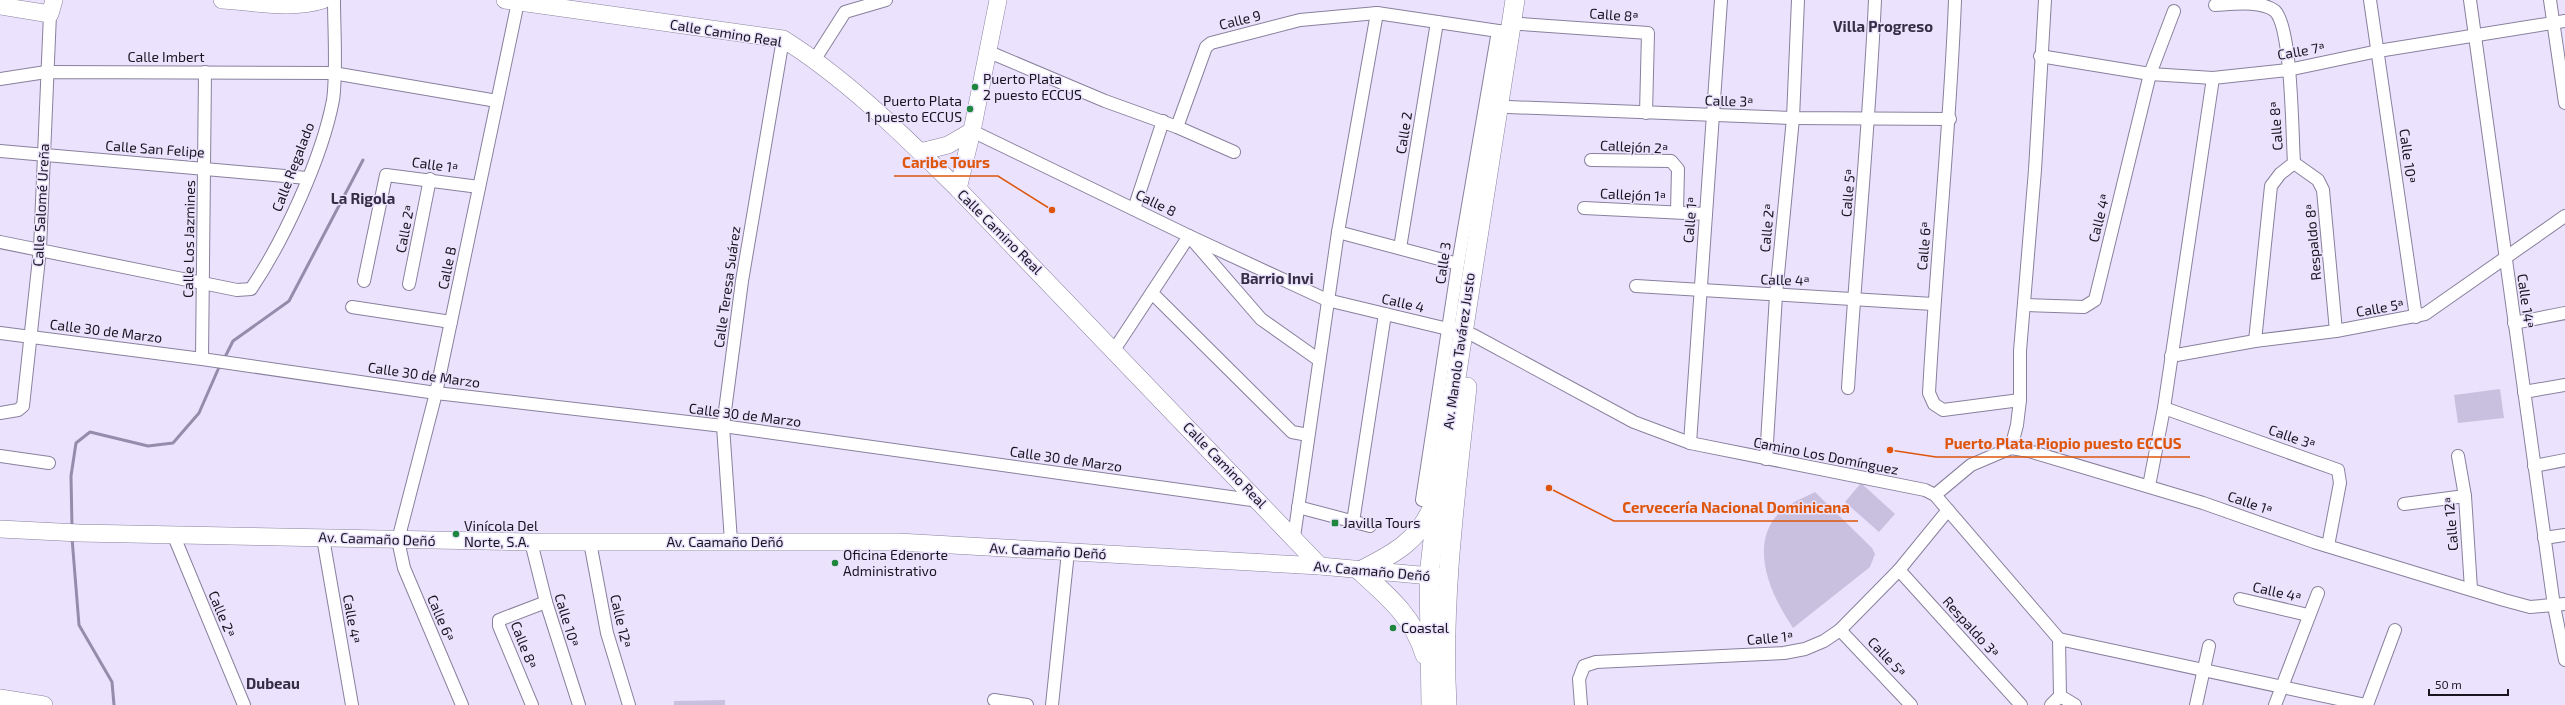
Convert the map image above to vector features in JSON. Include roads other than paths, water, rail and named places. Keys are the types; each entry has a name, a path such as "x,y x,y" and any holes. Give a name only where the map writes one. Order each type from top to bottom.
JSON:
{"main road":[{"name":"Av. Manolo Tavárez Justo","path":"1431,705 1429,670 1429,576 1439,487 1509,29 1515,0"},
{"name":"Av. Manolo Tavárez Justo","path":"1447,705 1445,648 1448,577 1454,518 1462,332 1508,107 1509,29 1526,0"},
{"path":"1429,670 1420,637 1412,623 1394,601 1360,571 1390,556 1409,542 1426,523 1439,487"},
{"path":"1445,648 1454,624 1461,592 1459,554 1454,518"}],"street":[{"path":"222,0 287,4 313,3 323,0"},
{"name":"Calle Regalado","path":"203,281 237,290 251,289 273,256 320,148 333,100 334,0"},
{"name":"Calle Camino Real","path":"513,0 783,39 814,59 920,152 958,190 1114,350 1320,566"},
{"name":"Calle B","path":"398,540 436,393 497,101 513,0"},
{"path":"814,59 845,12 886,0"},
{"path":"958,190 989,52 998,0"},
{"name":"Calle 1ª","path":"1690,443 1699,291 1714,116 1721,0"},
{"name":"Calle 2ª","path":"1766,459 1776,295 1793,118 1798,0"},
{"name":"Calle 5ª","path":"1848,388 1854,297 1870,119 1875,0"},
{"name":"Calle 6ª","path":"1955,0 1950,119 1933,304 1928,393 1934,404 1943,410 2020,400"},
{"path":"1935,495 1971,465 2011,448 2017,425 2020,400 2020,351 2026,305 2035,170 2040,56 2045,0"},
{"name":"Calle 10ª","path":"2370,0 2416,317"},
{"name":"Calle 14ª","path":"2470,0 2544,538 2559,605 2565,660"},
{"path":"2550,0 2559,22 2565,103"},
{"name":"Calle 8ª","path":"2215,6 2254,3 2266,6 2275,11 2286,36 2294,163 2280,174 2271,186 2255,341"},
{"path":"0,6 52,7"},
{"name":"Calle Salomé Ureña","path":"0,413 21,408 23,406 40,249 46,72 52,7"},
{"name":"Calle 4ª","path":"2026,305 2084,307 2095,300 2150,74 2174,11"},
{"path":"1294,537 1327,300 1377,13"},
{"name":"Calle 9","path":"1177,127 1206,47 1211,42 1300,20 1377,13 1437,22 1509,29"},
{"name":"Calle 2","path":"1400,248 1437,22"},
{"name":"Calle 7ª","path":"2040,56 2150,74 2213,78 2288,70 2378,51 2559,22"},
{"name":"Calle 8ª","path":"1509,29 1648,33 1646,113"},
{"name":"Calle 3","path":"1422,500 1462,332 1458,264 1509,29"},
{"name":"Calle Teresa Suárez","path":"731,541 723,426 742,281 783,39"},
{"path":"989,52 1105,101 1163,121 1234,152"},
{"name":"Calle Imbert","path":"0,79 46,72 333,73 497,101"},
{"name":"Calle Los Jazmines","path":"205,72 206,168 203,281 205,359"},
{"path":"2149,486 2164,408 2213,78"},
{"name":"Calle 3ª","path":"1508,107 1714,116 1950,119"},
{"path":"1134,209 1163,121"},
{"path":"920,152 948,145 972,131"},
{"name":"Calle 8","path":"972,131 1189,236 1327,300"},
{"name":"Calle San Felipe","path":"0,151 307,178"},
{"name":"Callejón 2ª","path":"1591,160 1671,161 1678,169 1677,212"},
{"name":"Respaldo 8ª","path":"2294,163 2318,180 2323,190 2336,331"},
{"name":"Calle 1ª","path":"364,280 386,175 430,179 479,187"},
{"name":"Calle 2ª","path":"409,284 430,179"},
{"name":"Callejón 1ª","path":"1584,208 1706,214"},
{"name":"Calle 5ª","path":"2172,356 2255,341 2336,331 2416,317 2425,314 2505,256 2565,216"},
{"path":"1338,232 1458,264"},
{"path":"1114,350 1189,236 1261,319 1319,360"},
{"path":"0,242 203,281"},
{"name":"Calle 4ª","path":"1636,286 1776,295 1854,297 1933,304"},
{"path":"1152,293 1292,432 1308,435"},
{"name":"Calle 4","path":"1327,300 1462,332"},
{"path":"352,307 451,322"},
{"path":"2514,323 2565,313"},
{"path":"1353,522 1385,314"},
{"name":"Camino Los Domínguez","path":"1462,332 1634,422 1690,443 1925,490 1935,495 2059,639"},
{"name":"Calle 30 de Marzo","path":"0,333 205,359 436,393 723,426 1259,501"},
{"path":"2524,392 2565,385"},
{"name":"Calle 3ª","path":"2164,408 2338,470 2340,482 2328,546"},
{"name":"Calle 1ª","path":"2011,448 2029,451 2149,486 2328,546 2530,607 2559,605"},
{"path":"0,456 49,463"},
{"name":"Calle 12ª","path":"2458,456 2465,496 2472,589"},
{"path":"2534,466 2565,460"},
{"path":"2404,504 2465,496"},
{"path":"1298,506 1370,526"},
{"name":"Calle 1ª","path":"1581,705 1579,679 1584,666 1596,662 1784,653 1805,649 1824,641 1840,630 1899,570 1948,510"},
{"name":"Av. Caamaño Deñó","path":"0,529 79,533 531,542 898,542 1320,566 1360,571 1448,577"},
{"name":"Calle 2ª","path":"173,534 244,705"},
{"path":"2544,538 2565,535"},
{"name":"Calle 4ª","path":"323,538 352,705"},
{"name":"Calle 6ª","path":"398,540 404,568 462,705"},
{"name":"Calle 10ª","path":"531,542 546,602 579,705"},
{"name":"Calle 12ª","path":"590,542 607,633 629,705"},
{"path":"1052,705 1068,552"},
{"name":"Respaldo 3ª","path":"1899,570 2020,705"},
{"path":"2275,705 2308,615 2318,593"},
{"name":"Calle 4ª","path":"2240,599 2308,615"},
{"name":"Calle 8ª","path":"532,705 499,626 499,620 546,602"},
{"name":"Calle 5ª","path":"1840,630 1911,705"},
{"path":"2051,705 2060,696 2059,639 2366,705 2395,630"},
{"path":"2196,705 2202,670 2209,646"},
{"path":"2060,696 2075,705"},
{"path":"0,698 44,705"},
{"path":"994,700 1027,705"}],"waterway":[{"path":"224,359 233,341 289,301 363,160"},
{"path":"72,527 71,476 76,443 90,432 148,446 173,443 199,413 220,365"},
{"path":"72,538 79,625 112,682 114,705"}],"place":[{"name":"Puerto Plata 2 puesto ECCUS","path":"975,87"},
{"name":"Puerto Plata 1 puesto ECCUS","path":"970,109"},
{"name":"Caribe Tours","path":"1052,210"},
{"name":"Puerto Plata Piopio puesto ECCUS","path":"1890,450"},
{"name":"Cervecería Nacional Dominicana","path":"1549,488"},
{"name":"Javilla Tours","path":"1335,523"},
{"name":"Vinícola Del Norte, S.A.","path":"456,534"},
{"name":"Oficina Edenorte Administrativo","path":"835,563"},
{"name":"Coastal","path":"1393,628"}],"district":[{"name":"Villa Progreso","path":"1883,27"},
{"name":"La Rigola","path":"363,199"},
{"name":"Barrio Invi","path":"1277,279"},
{"name":"Dubeau","path":"273,684"}]}
